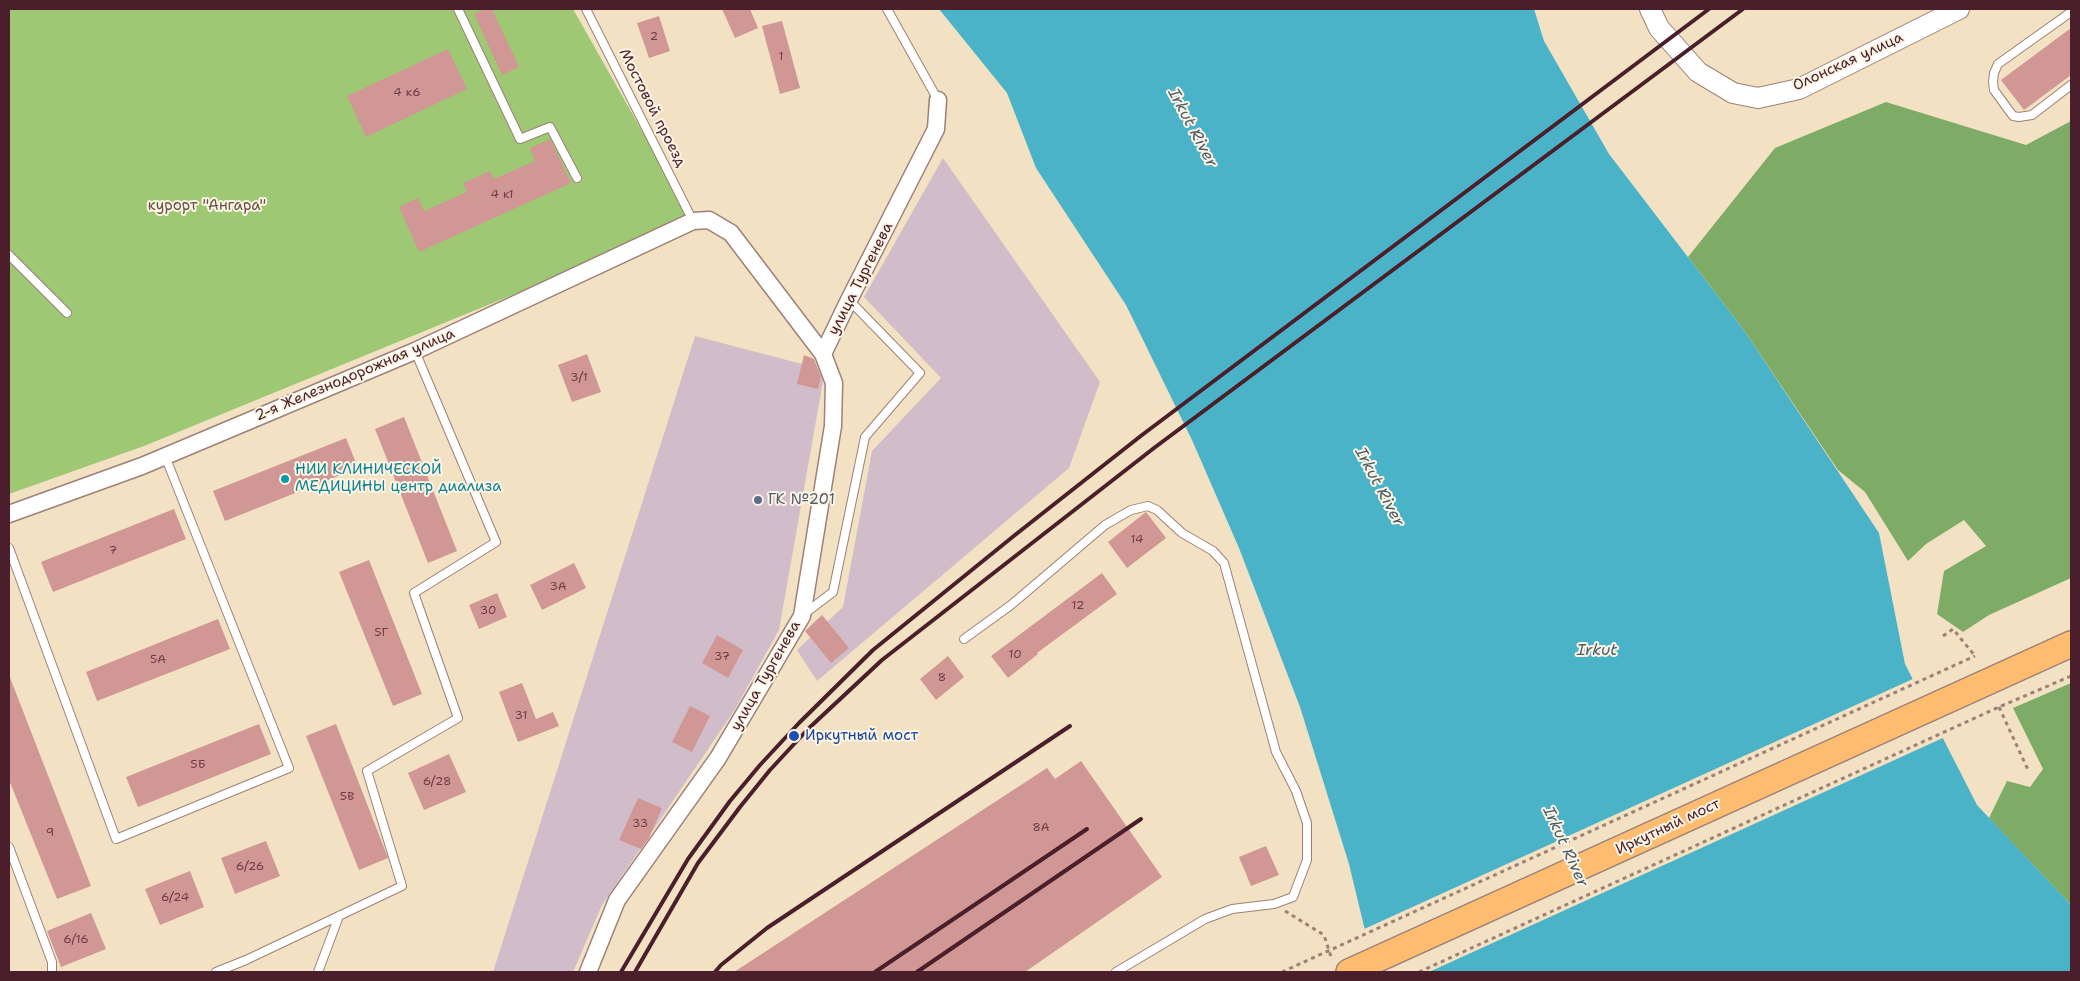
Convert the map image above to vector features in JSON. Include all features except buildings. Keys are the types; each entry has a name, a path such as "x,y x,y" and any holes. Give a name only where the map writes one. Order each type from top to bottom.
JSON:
{"main road":[{"name":"Иркутный мост","path":"1341,968 2071,644"}],"street":[{"name":"Олонская улица","path":"1650,9 1659,28 1698,72 1733,93 1758,98 1799,89 1959,9"},
{"name":"улица Тургенева","path":"588,972 617,900 718,758 802,616 834,426 834,383 824,354 849,300 936,129 938,100"},
{"path":"694,221 709,220 731,233 824,354"},
{"name":"2-я Железнодорожная улица","path":"9,514 165,456 415,352 694,221"}],"lane":[{"path":"458,9 520,139 550,127 577,178"},
{"name":"Мостовой проезд","path":"586,9 694,221"},
{"path":"887,9 938,100"},
{"path":"2071,12 1998,64 1992,82 1994,90 2013,116 2019,117 2032,115 2071,85"},
{"path":"9,255 67,313"},
{"path":"802,616 833,592 865,437 920,373 849,300"},
{"path":"216,972 402,886 367,771 458,718 414,593 496,542 415,352"},
{"path":"9,548 116,839 289,768 165,456"},
{"path":"964,639 1011,605 1106,525 1131,510 1148,506 1157,510 1182,533 1213,551 1224,563 1276,752 1296,790 1307,823 1307,860 1293,897 1274,904 1232,909 1205,919 1116,972"},
{"path":"9,847 52,962 52,972"},
{"path":"318,972 338,916"}],"path":[{"path":"1282,972 1975,656 1954,629 1943,636"},
{"path":"1419,972 1999,707 2071,676"},
{"path":"1999,707 2029,772"},
{"path":"1274,904 1324,936 1341,968"}],"shaded area":[{"path":"943,158 1100,382 1069,468 817,681 797,650 843,607 872,451 941,378 864,297"},
{"path":"695,336 825,370 779,630 734,711 602,905 573,972 493,972"}],"green space":[{"name":"курорт \"Ангара\"","path":"9,9 573,9 693,221 144,446 9,494"},
{"path":"1886,102 2026,145 2071,121 2071,578 1989,615 1963,632 1937,614 1944,571 1986,546 1964,520 1926,544 1908,561 1865,492 1838,470 1743,329 1688,257 1775,148"},
{"path":"2071,683 2071,905 1989,818 2007,781 2030,787 2043,769 2013,708"}],"water":[{"name":"Irkut","path":"939,9 1534,9 1544,41 1609,154 1743,329 1879,533 1905,664 1977,805 2071,905 2071,972 1375,972 1349,864 1300,707 1239,548 1192,440 1126,305 1036,168 1007,93"}],"pier":[{"path":"1915,678 1945,737 1429,972 1372,972 1362,930"}],"railway":[{"path":"621,972 688,859 730,801 799,723 873,650 1142,435 1709,9"},
{"path":"635,972 698,863 740,807 770,770 808,729 882,660 1154,448 1743,9"},
{"path":"715,972 767,928 1070,726"},
{"path":"917,972 1141,819"},
{"path":"875,972 1087,829"}],"place":[{"name":"НИИ КЛИНИЧЕСКОЙ МЕДИЦИНЫ центр диализа","path":"285,479"},
{"name":"ГК №201","path":"758,500"},
{"name":"Иркутный мост","path":"794,736"}],"water label":[{"name":"Irkut River","path":"1192,128"},
{"name":"Irkut River","path":"1379,487"},
{"name":"Irkut River","path":"1565,847"}]}
